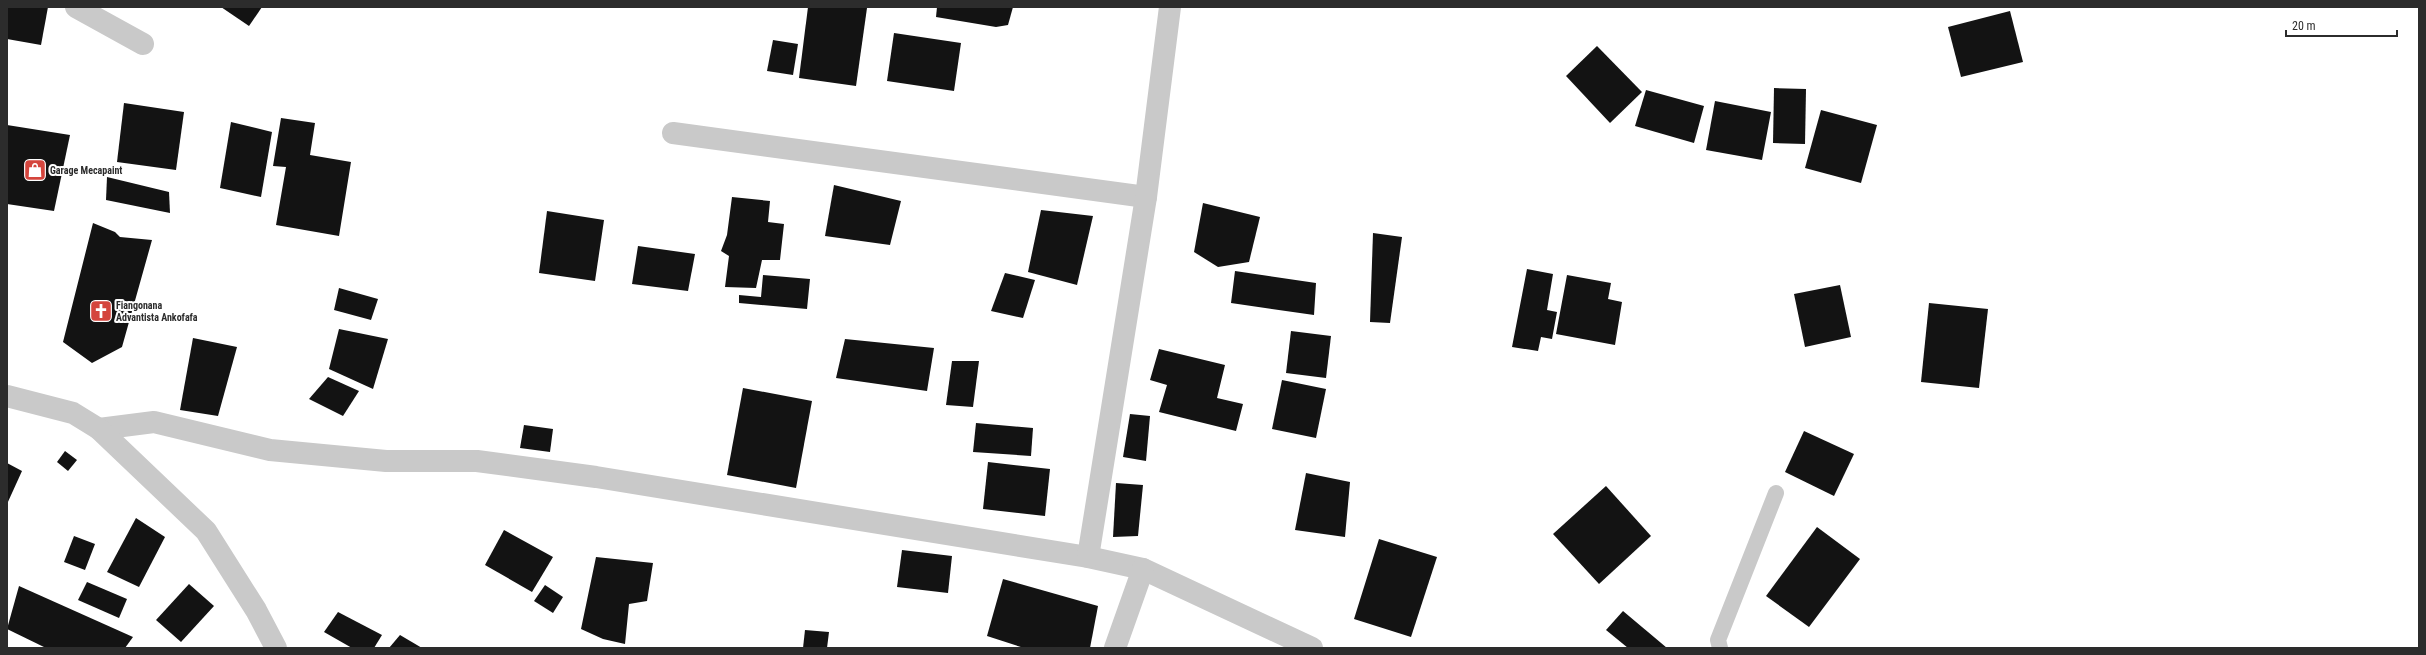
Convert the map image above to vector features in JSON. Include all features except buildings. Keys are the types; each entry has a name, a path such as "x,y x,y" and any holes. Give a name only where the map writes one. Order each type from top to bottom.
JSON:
{"street":[{"path":"76,7 143,44"},
{"path":"1088,558 1146,197 1170,7"},
{"path":"673,133 1146,197"},
{"path":"7,396 73,413 99,429 206,531 256,610 276,648"},
{"path":"99,429 154,422 270,450 386,461 477,461 589,476 1088,558 1144,569 1312,648"},
{"path":"1115,648 1144,569"}],"lane":[{"path":"1720,648 1718,640 1776,493"}],"place":[{"name":"Garage Mecapaint","path":"35,170"},
{"name":"Fiangonana Advantista Ankofafa","path":"101,311"}]}
